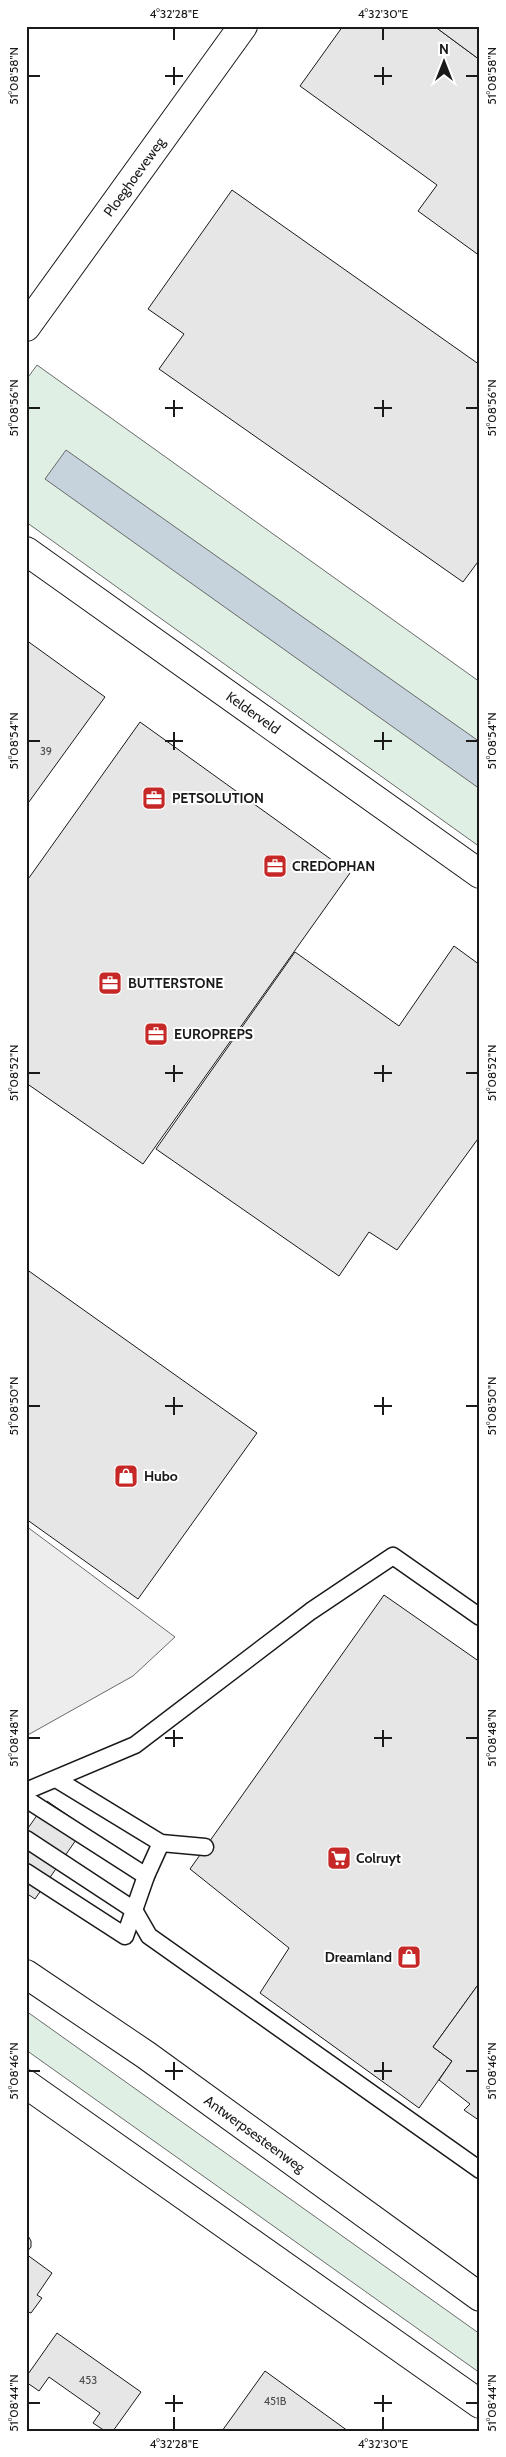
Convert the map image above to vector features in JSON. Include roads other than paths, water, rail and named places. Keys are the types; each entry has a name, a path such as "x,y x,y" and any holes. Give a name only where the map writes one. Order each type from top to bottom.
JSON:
{"main road":[{"name":"Ploeghoeveweg","path":"26,327 243,26"},
{"name":"Kelderveld","path":"26,551 480,874"},
{"name":"Antwerpsesteenweg","path":"26,1974 146,2055 480,2297"},
{"path":"26,2084 480,2404"}],"lane":[{"path":"26,1791 56,1780 135,1745 311,1611 393,1556 480,1616"},
{"path":"56,1780 161,1843 205,1847"},
{"path":"26,1799 146,1876"},
{"path":"26,1839 134,1910 149,1936 480,2170"},
{"path":"26,1872 125,1936 146,1876 161,1843"}],"place":[{"name":"PETSOLUTION","path":"154,798"},
{"name":"CREDOPHAN","path":"275,866"},
{"name":"BUTTERSTONE","path":"110,983"},
{"name":"EUROPREPS","path":"156,1034"},
{"name":"Hubo","path":"126,1476"},
{"name":"Colruyt","path":"339,1858"},
{"name":"Dreamland","path":"409,1957"}]}
